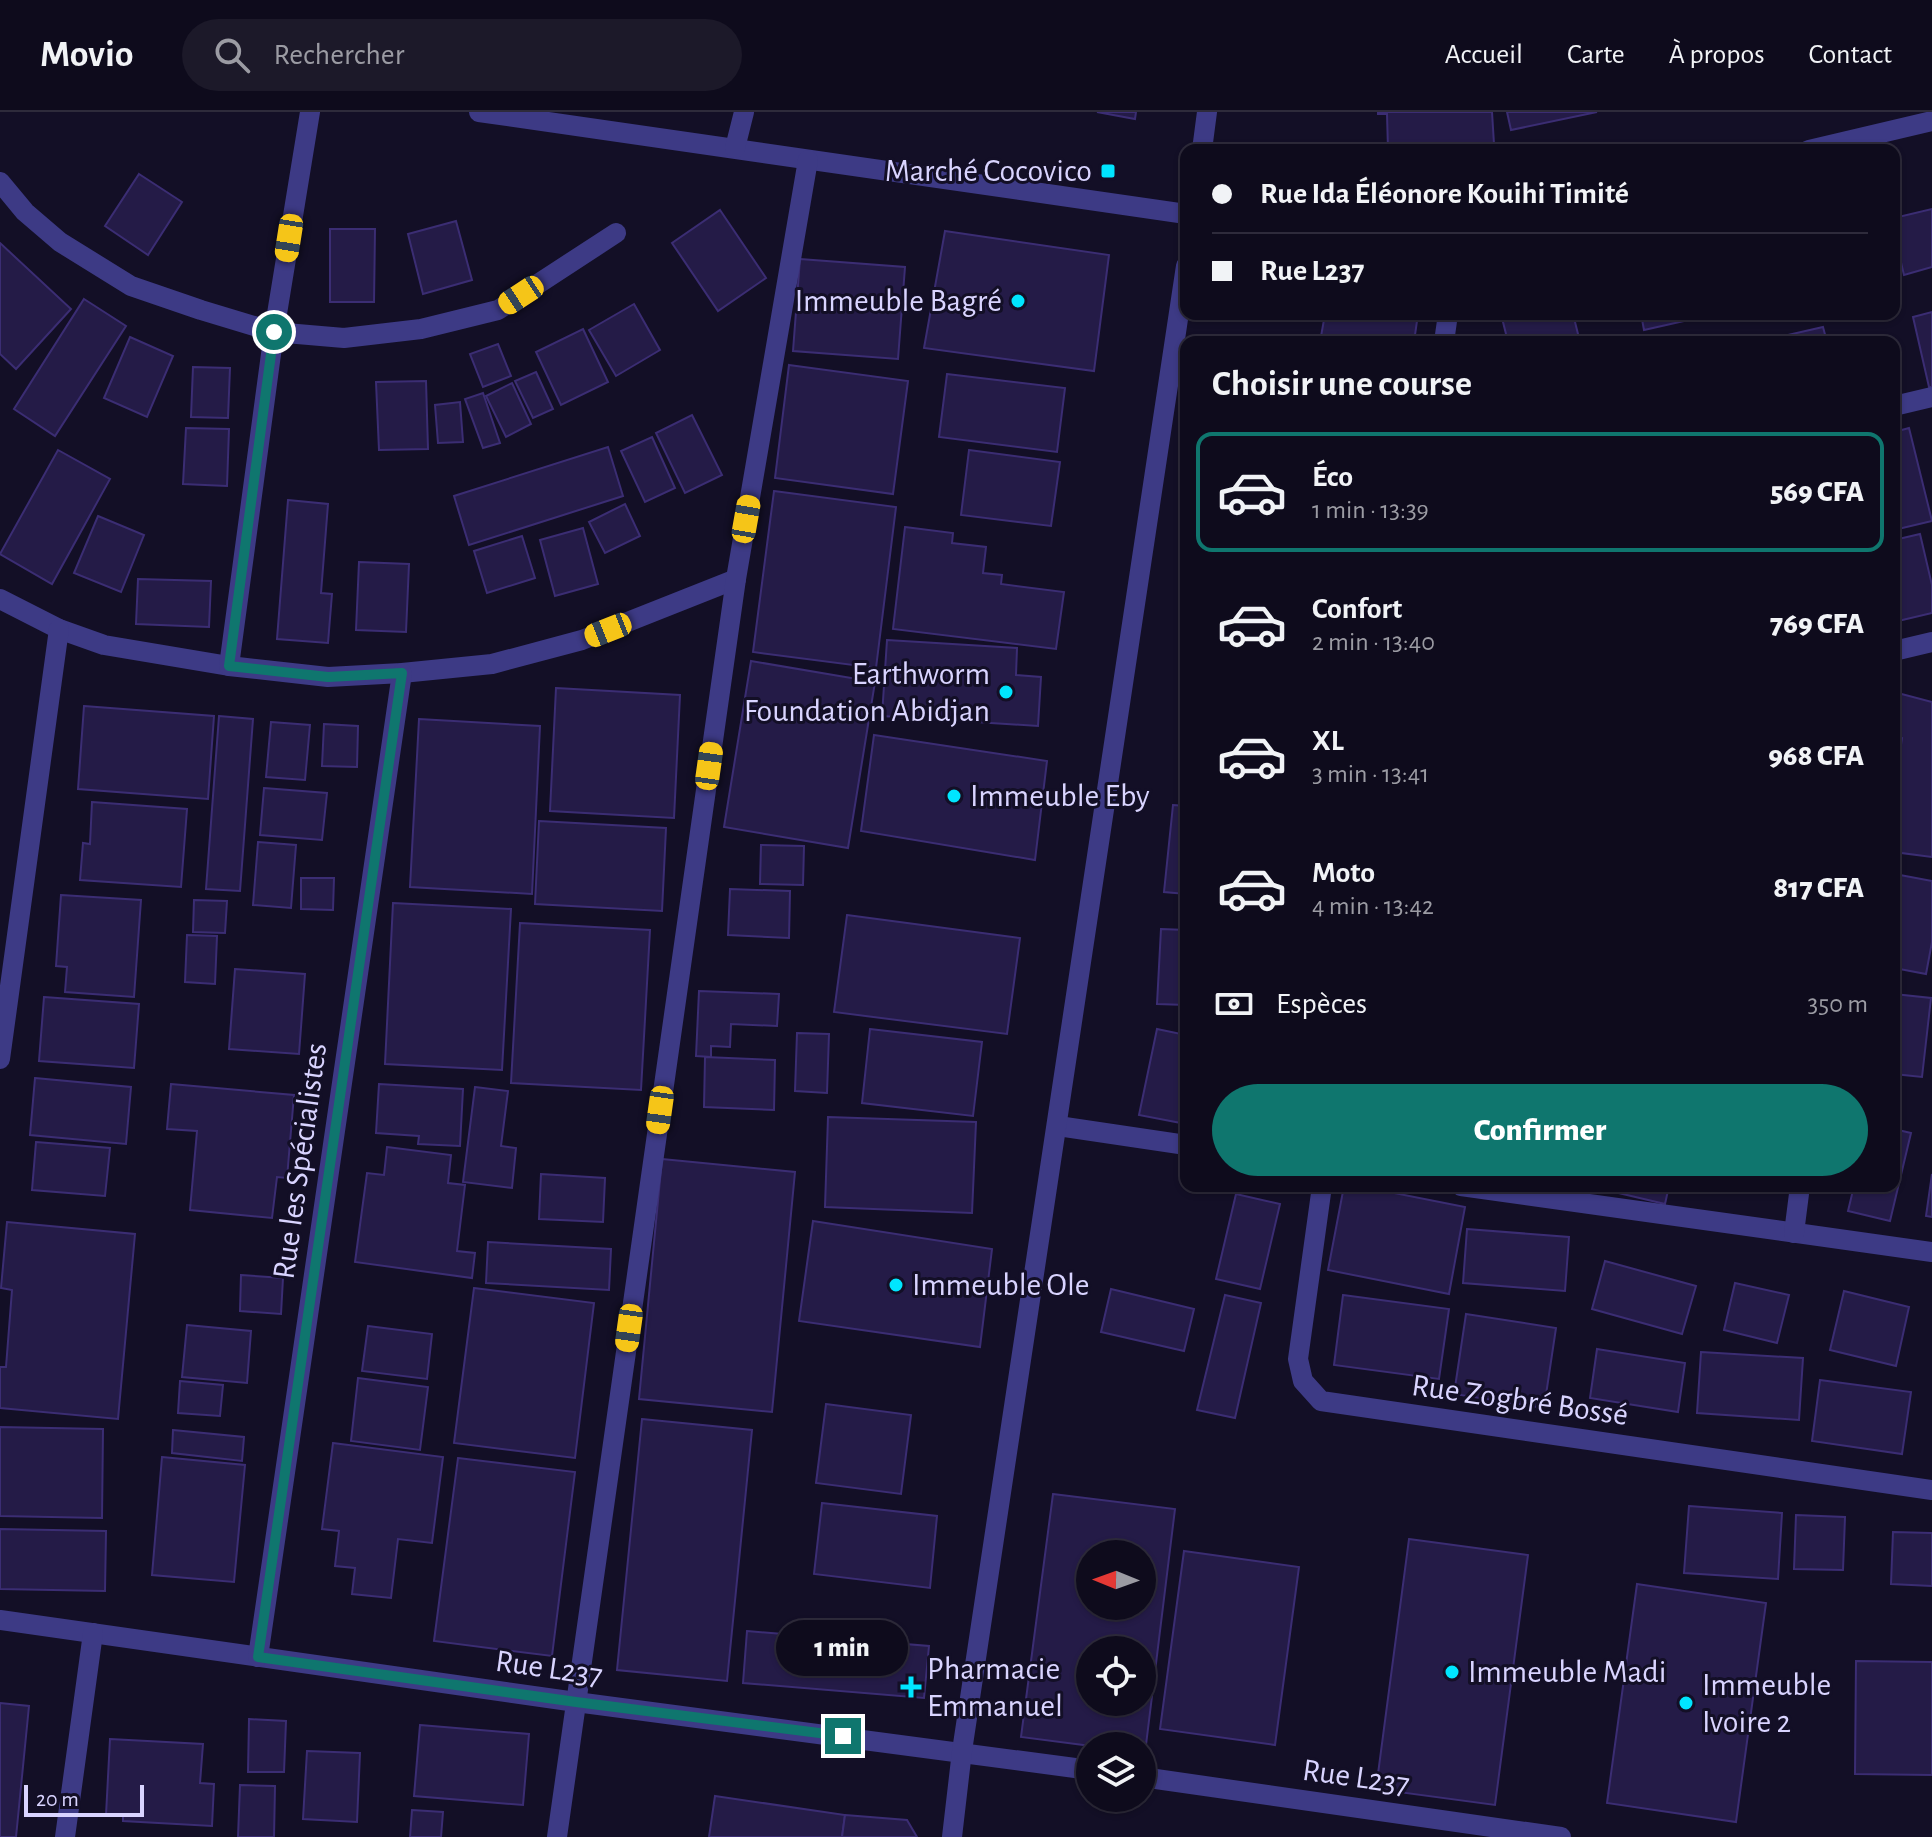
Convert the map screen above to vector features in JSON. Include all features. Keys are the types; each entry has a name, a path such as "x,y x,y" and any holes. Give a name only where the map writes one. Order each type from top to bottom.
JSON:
{"street":[{"path":"229,666 274,332 310,112"},
{"path":"479,112 1180,213"},
{"path":"735,148 744,112"},
{"path":"1203,144 1207,112"},
{"path":"1834,144 1932,121"},
{"path":"557,1837 736,579 808,160"},
{"path":"0,182 25,212 60,242 131,286 274,332 344,338 421,329 498,310 616,233"},
{"path":"952,1837 962,1751 1180,306"},
{"path":"1900,405 1932,397"},
{"path":"0,599 59,629 104,645 229,666 328,677 492,664 582,640 736,579"},
{"path":"0,1059 59,629"},
{"path":"1900,650 1932,642"},
{"name":"Rue les Spécialistes","path":"258,1657 402,673"},
{"path":"1058,1126 1180,1144"},
{"name":"Rue Zogbré Bossé","path":"1321,1192 1298,1359 1303,1381 1321,1401 1932,1490"},
{"path":"1794,1233 1799,1192"},
{"path":"1559,1193 1794,1233 1932,1252"},
{"name":"Rue L237","path":"0,1620 576,1702 1076,1768"},
{"path":"65,1837 93,1633"},
{"name":"Rue L237","path":"1156,1779 1561,1837"}],"building":[{"path":"1097,112 1136,112 1135,119"},
{"path":"1492,112 1494,144 1388,144 1387,114 1378,114"},
{"path":"1507,112 1597,112 1511,130"},
{"path":"139,174 182,202 148,255 105,226"},
{"path":"1932,209 1932,267 1904,275 1900,258 1900,217"},
{"path":"720,210 766,278 718,311 672,243"},
{"path":"456,221 472,280 423,294 408,234"},
{"path":"330,229 375,229 374,302 330,302"},
{"name":"Immeuble Bagré","path":"945,231 1109,255 1094,371 924,348"},
{"path":"0,243 71,309 16,369 0,354"},
{"path":"800,259 905,267 898,359 793,351"},
{"path":"84,299 126,326 55,436 14,409"},
{"path":"634,304 660,350 616,376 589,330"},
{"path":"1932,312 1932,387 1929,387 1913,317"},
{"path":"1324,320 1417,320 1415,336 1321,336"},
{"path":"1502,320 1574,320 1578,336 1506,336"},
{"path":"1642,320 1689,320 1644,330"},
{"path":"1823,327 1825,336 1783,336"},
{"path":"583,329 608,382 561,405 536,352"},
{"path":"130,337 173,356 147,417 104,398"},
{"path":"498,344 511,376 483,387 470,354"},
{"path":"789,365 908,381 893,494 775,478"},
{"path":"193,367 230,368 228,418 191,417"},
{"path":"536,372 553,409 533,418 515,381"},
{"path":"947,374 1065,388 1057,452 939,437"},
{"path":"426,381 428,449 379,450 376,382"},
{"path":"512,383 531,424 506,437 486,396"},
{"path":"483,393 500,443 483,448 465,399"},
{"path":"460,402 463,442 438,443 435,405"},
{"path":"692,415 722,475 685,493 656,433"},
{"path":"186,428 229,429 227,486 183,484"},
{"path":"1909,428 1932,521 1900,529 1900,430"},
{"path":"652,437 675,488 645,502 621,451"},
{"path":"608,447 623,496 469,545 454,496"},
{"path":"58,450 110,479 52,584 0,554"},
{"path":"969,450 1060,462 1051,526 961,515"},
{"path":"774,491 896,507 876,668 753,652"},
{"path":"288,500 328,504 321,593 332,594 328,643 277,639"},
{"path":"625,504 640,536 605,553 589,522"},
{"path":"98,516 144,535 121,592 74,573"},
{"path":"905,527 953,533 952,543 986,547 983,573 1002,575 1001,584 1064,592 1056,649 893,629"},
{"path":"583,528 598,584 555,596 540,540"},
{"path":"1920,534 1932,585 1932,613 1900,621 1900,539"},
{"path":"522,536 535,578 487,593 474,551"},
{"path":"359,562 409,564 406,632 356,630"},
{"path":"138,579 211,581 209,627 136,624"},
{"path":"887,640 1017,648 1016,675 1041,677 1038,726 882,716"},
{"path":"751,661 875,682 848,848 724,827"},
{"path":"556,688 680,695 674,818 550,811"},
{"path":"1900,694 1932,702 1932,857 1900,853"},
{"path":"84,706 214,716 208,799 78,789"},
{"path":"219,716 253,719 240,891 206,889"},
{"path":"419,719 540,726 532,894 410,887"},
{"path":"271,722 310,725 305,780 266,777"},
{"path":"324,724 358,726 357,767 322,766"},
{"name":"Immeuble Eby","path":"874,735 1047,761 1035,860 861,831"},
{"path":"264,788 327,793 322,840 260,835"},
{"path":"92,802 187,809 181,887 80,880 83,843 90,844"},
{"path":"1173,805 1180,806 1180,893 1164,892"},
{"path":"539,821 666,828 662,911 535,904"},
{"path":"258,842 296,845 291,908 253,905"},
{"path":"761,845 804,846 803,885 760,884"},
{"path":"1900,875 1932,881 1932,942 1926,974 1900,969"},
{"path":"301,878 334,878 333,910 301,909"},
{"path":"730,889 790,891 789,938 728,935"},
{"path":"61,895 141,900 134,997 65,992 67,967 56,966"},
{"path":"194,900 227,901 225,933 193,932"},
{"path":"393,903 511,909 502,1070 385,1064"},
{"path":"847,915 1020,938 1007,1034 834,1012"},
{"path":"520,923 650,930 641,1090 511,1083"},
{"path":"1161,929 1180,930 1180,1005 1157,1004"},
{"path":"187,935 217,936 215,984 185,982"},
{"path":"235,969 305,974 299,1054 229,1049"},
{"path":"699,991 779,994 777,1026 731,1024 730,1047 711,1046 711,1057 696,1056"},
{"path":"1900,995 1931,998 1922,1077 1900,1075"},
{"path":"44,997 139,1004 134,1068 39,1061"},
{"path":"870,1029 982,1042 973,1116 862,1103"},
{"path":"1157,1029 1180,1034 1180,1123 1139,1115"},
{"path":"797,1033 829,1034 827,1093 795,1091"},
{"path":"705,1057 775,1060 774,1110 704,1107"},
{"path":"35,1078 131,1087 126,1144 30,1135"},
{"path":"171,1084 294,1095 287,1178 277,1177 272,1218 190,1210 197,1131 167,1129"},
{"path":"379,1084 463,1089 460,1146 418,1144 419,1136 376,1133"},
{"path":"475,1087 508,1091 501,1146 516,1148 512,1188 463,1182"},
{"path":"828,1117 976,1122 972,1213 825,1207"},
{"path":"1900,1130 1911,1133 1900,1179"},
{"path":"36,1142 110,1148 105,1196 32,1190"},
{"path":"387,1147 451,1155 448,1183 465,1185 457,1251 475,1253 472,1278 355,1262 367,1173 384,1175"},
{"path":"662,1159 795,1172 772,1412 639,1399"},
{"path":"541,1174 605,1178 603,1222 539,1219"},
{"path":"1932,1174 1932,1217 1926,1216"},
{"path":"1343,1192 1389,1192 1465,1207 1449,1294 1328,1270"},
{"path":"1614,1192 1668,1192 1665,1204"},
{"path":"1853,1192 1897,1192 1890,1221 1848,1211"},
{"path":"1236,1194 1280,1204 1260,1289 1216,1279"},
{"name":"Immeuble Ole","path":"813,1221 992,1249 980,1347 799,1321"},
{"path":"7,1222 135,1234 118,1419 0,1408 0,1367 6,1367 12,1290 1,1288"},
{"path":"1467,1229 1569,1237 1565,1291 1463,1283"},
{"path":"488,1242 611,1249 609,1290 486,1283"},
{"path":"1605,1261 1696,1286 1682,1334 1592,1309"},
{"path":"241,1275 283,1278 281,1314 240,1311"},
{"path":"1735,1283 1789,1295 1777,1343 1724,1330"},
{"path":"474,1288 594,1303 575,1458 454,1443"},
{"path":"1111,1289 1194,1309 1184,1351 1101,1332"},
{"path":"1844,1291 1909,1307 1896,1366 1830,1350"},
{"path":"1225,1295 1261,1303 1235,1418 1197,1410"},
{"path":"1343,1295 1449,1309 1439,1379 1334,1365"},
{"path":"1466,1314 1556,1328 1544,1408 1454,1394"},
{"path":"187,1325 251,1331 247,1383 182,1377"},
{"path":"368,1326 432,1334 427,1379 362,1371"},
{"path":"1597,1349 1685,1363 1678,1412 1590,1398"},
{"path":"1701,1352 1803,1358 1799,1420 1697,1413"},
{"path":"358,1378 428,1387 420,1450 351,1441"},
{"path":"1820,1380 1911,1392 1902,1454 1812,1441"},
{"path":"180,1381 223,1385 220,1416 178,1413"},
{"path":"826,1404 911,1415 901,1494 816,1483"},
{"path":"642,1419 752,1430 727,1681 617,1670"},
{"path":"0,1427 103,1429 102,1518 0,1516"},
{"path":"173,1430 244,1437 242,1461 172,1453"},
{"path":"333,1443 443,1457 432,1543 398,1539 391,1598 352,1594 355,1568 335,1566 339,1531 322,1529"},
{"path":"162,1457 245,1465 234,1582 152,1575"},
{"path":"458,1458 575,1472 552,1656 434,1641"},
{"path":"1053,1494 1175,1509 1156,1664 1156,1636 1076,1636 1076,1716 1150,1716 1148,1732 1076,1732 1076,1744 1021,1737"},
{"path":"822,1503 937,1516 930,1588 814,1574"},
{"path":"1689,1506 1782,1513 1778,1579 1684,1573"},
{"path":"1796,1515 1845,1517 1843,1570 1794,1569"},
{"path":"0,1529 106,1531 105,1591 0,1589"},
{"path":"1893,1532 1932,1533 1932,1586 1891,1584"},
{"name":"Immeuble Madi","path":"1409,1539 1528,1555 1495,1805 1376,1789"},
{"path":"1184,1551 1299,1567 1275,1745 1160,1729"},
{"name":"Immeuble Ivoire 2","path":"1637,1584 1766,1603 1736,1822 1607,1803"},
{"path":"747,1631 929,1646 924,1698 743,1683"},
{"path":"1856,1661 1932,1662 1932,1775 1855,1774"},
{"path":"0,1703 29,1706 16,1837 0,1837"},
{"path":"249,1719 286,1721 284,1772 248,1772"},
{"path":"420,1725 529,1734 523,1805 414,1796"},
{"path":"110,1739 203,1744 200,1783 214,1784 212,1826 123,1821 123,1816 106,1815"},
{"path":"307,1751 360,1753 357,1822 303,1819"},
{"path":"240,1785 275,1786 274,1837 238,1837"},
{"path":"715,1796 845,1815 842,1837 709,1837"},
{"path":"412,1810 443,1812 441,1837 410,1837"},
{"path":"845,1815 907,1820 917,1837 842,1837"}],"place":[{"name":"Marché Cocovico","path":"1108,171"},
{"name":"Immeuble Bagré","path":"1018,301"},
{"name":"Earthworm Foundation Abidjan","path":"1006,692"},
{"name":"Immeuble Eby","path":"954,796"},
{"name":"Immeuble Ole","path":"896,1285"},
{"name":"Immeuble Madi","path":"1452,1672"},
{"name":"Pharmacie Emmanuel","path":"911,1687"},
{"name":"Immeuble Ivoire 2","path":"1686,1703"}],"route":[{"path":"274,332 229,666 328,677 402,673 258,1657 843,1736"}]}
